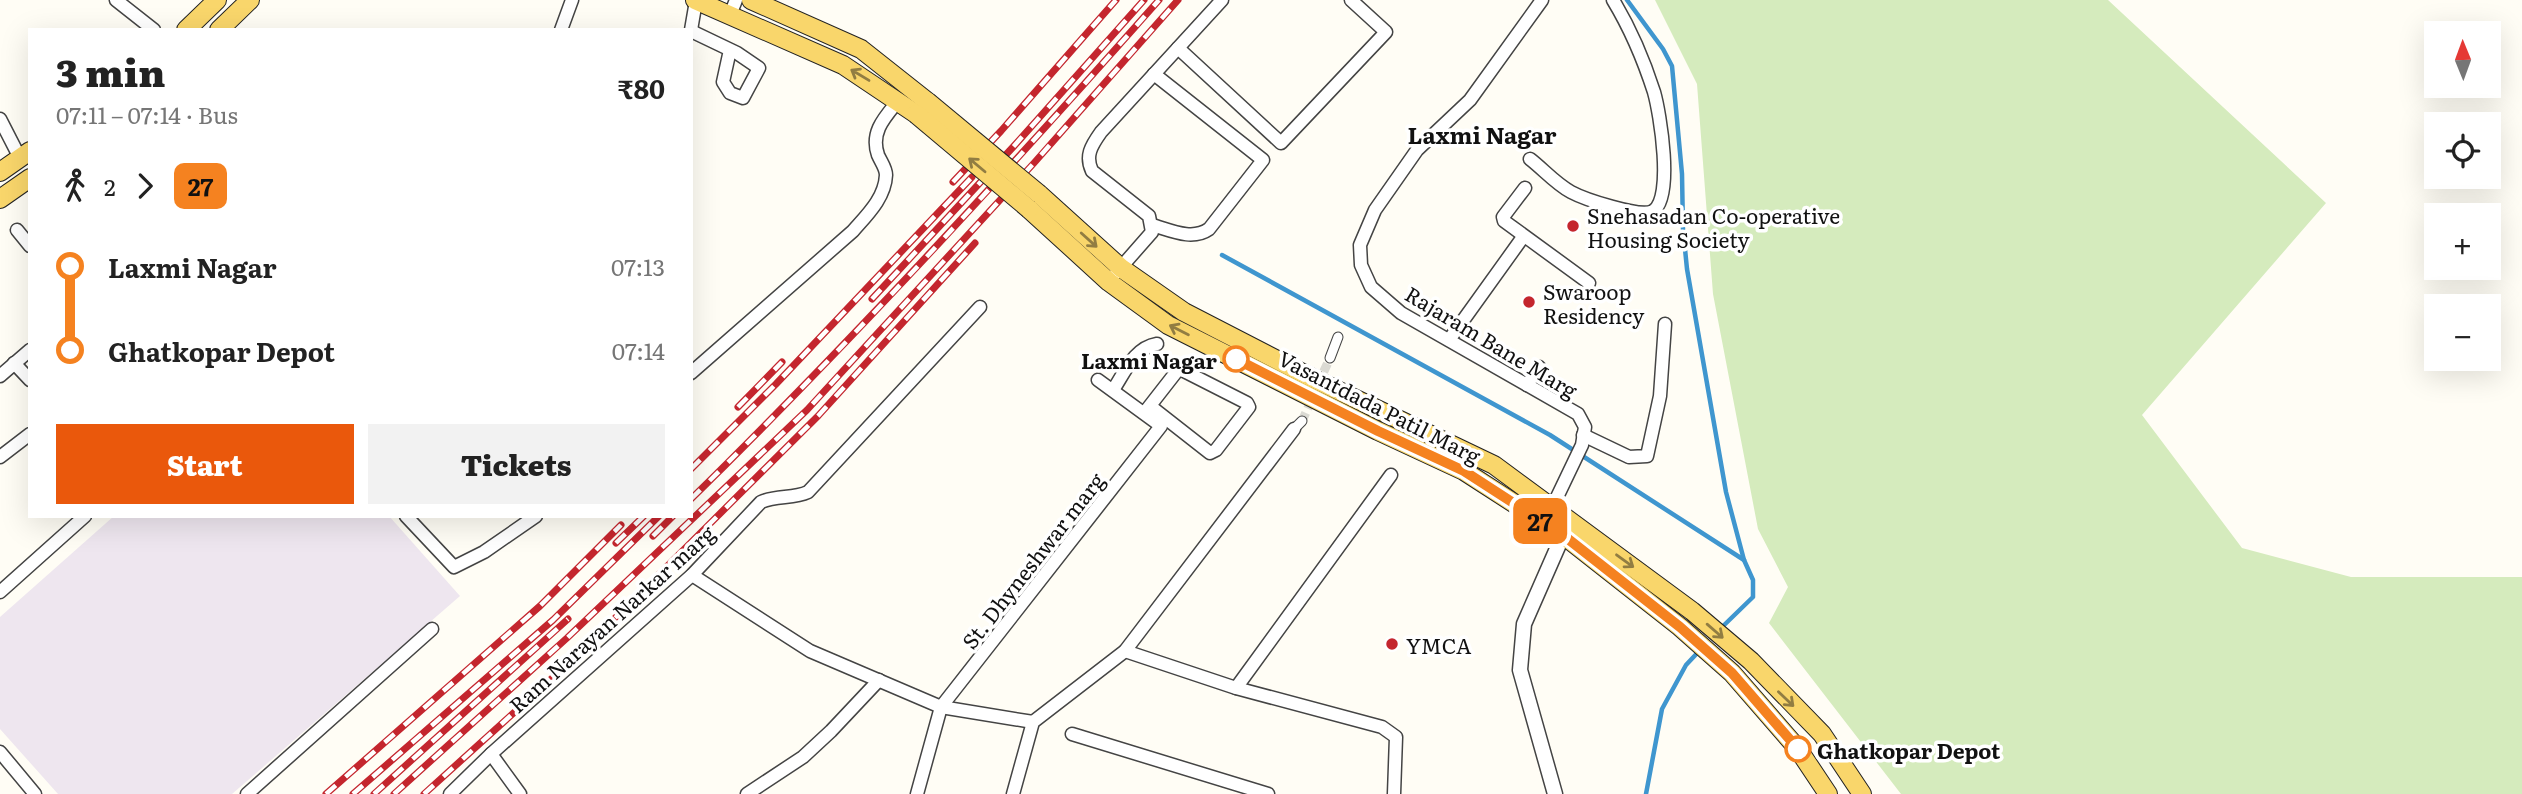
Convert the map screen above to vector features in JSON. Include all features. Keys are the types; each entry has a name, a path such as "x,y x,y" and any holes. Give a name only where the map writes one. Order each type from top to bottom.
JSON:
{"main road":[{"path":"188,28 217,0"},
{"path":"221,28 250,0"},
{"name":"Vasantdada Patil Marg","path":"696,0 733,8 843,65 898,101 928,113 1039,194 1115,275 1168,325 1250,356 1378,431 1464,471 1548,516 1692,611 1738,650 1822,733 1862,794"},
{"name":"Vasantdada Patil Marg","path":"751,0 860,49 1029,209 1115,275"},
{"path":"0,172 25,155"},
{"path":"0,199 28,179"},
{"name":"Vasantdada Patil Marg","path":"1566,528 1732,673 1798,749 1828,794"}],"street":[{"path":"117,0 152,28"},
{"path":"562,28 572,0"},
{"path":"691,28 696,0"},
{"path":"1115,275 1152,232 1152,225 1149,216 1092,171 1087,161 1093,143 1222,0"},
{"path":"1178,48 1281,143 1386,32 1351,0"},
{"name":"Rajaram Bane Marg","path":"1542,0 1470,100 1417,150 1375,210 1360,245 1361,265 1371,287 1401,313 1578,414 1585,427 1583,435"},
{"path":"1530,159 1571,192 1612,207 1645,213 1654,211 1660,203 1665,188 1665,169 1655,94 1624,18 1613,0"},
{"path":"693,31 730,50"},
{"path":"1152,225 1189,235 1203,233 1263,160 1154,74"},
{"path":"693,371 853,231 873,208 884,188 886,172 875,144 879,125 898,101"},
{"path":"0,119 25,155"},
{"path":"1525,188 1503,217 1506,224 1589,282"},
{"path":"17,230 28,244"},
{"path":"1449,340 1523,237"},
{"name":"Ram Narayan Narkar marg","path":"450,794 491,754 692,575 761,502 773,497 798,496 808,492 980,307"},
{"path":"1548,516 1582,445 1583,435 1629,457 1647,456 1660,396 1665,324"},
{"path":"1330,358 1338,337"},
{"path":"1113,390 1138,352 1146,346 1157,344"},
{"path":"0,376 28,352"},
{"path":"14,363 28,378"},
{"path":"1527,384 1539,367"},
{"path":"1098,380 1147,409 1176,436 1182,438 1187,435 1210,453 1216,450 1249,407 1247,403 1182,370 1177,371 1147,409"},
{"name":"St. Dhyneshwar marg","path":"917,794 941,707 1164,422"},
{"path":"1013,794 1033,722 1125,651 1298,425"},
{"path":"0,457 28,436"},
{"path":"1236,688 1391,475"},
{"path":"0,592 83,518"},
{"path":"408,518 454,567 484,552 531,518"},
{"path":"1555,794 1520,670 1524,624 1566,528"},
{"path":"692,575 810,651 941,707 1033,722"},
{"path":"247,794 432,629"},
{"path":"1125,651 1236,688 1382,727 1396,737 1394,794"},
{"path":"747,794 803,757 879,680"},
{"path":"1072,734 1268,794"},
{"path":"0,752 29,792"},
{"path":"491,754 520,794"}],"shaded area":[{"path":"112,518 391,518 460,596 232,794 58,794 0,729 0,617"}],"green space":[{"path":"1655,0 2108,0 2326,203 2142,415 2242,548 2351,577 2522,577 2522,794 1901,794 1769,623 1788,587 1758,529 1713,294 1697,84"}],"waterway":[{"path":"1627,0 1663,49 1672,66 1687,269 1726,492 1744,560 1753,580 1753,597 1719,630"},
{"path":"1222,255 1550,435 1744,560"},
{"path":"1646,794 1662,709 1686,665 1701,649"}],"tunnel":[{"path":"1318,384 1330,358"},
{"path":"1302,421 1313,397"}],"railway":[{"path":"953,182 1116,0"},
{"path":"872,299 1144,0"},
{"path":"693,497 812,378 930,254 1159,0"},
{"path":"394,794 567,638 807,410 1034,163 1178,0"},
{"path":"693,467 776,384 972,177"},
{"path":"424,794 581,652 818,416 975,243"},
{"path":"738,407 782,362"},
{"path":"616,543 642,518"},
{"path":"353,794 553,620 657,518"},
{"path":"653,536 671,518"},
{"path":"326,794 540,606 621,525"},
{"path":"374,794 568,619"}],"bus line":[{"name":"27","path":"1236,359 1464,471 1563,535 1680,627 1732,673 1798,749"}],"place":[{"name":"Snehasadan Co-operative Housing Society","path":"1573,226"},
{"name":"Swaroop Residency","path":"1529,302"},
{"name":"Laxmi Nagar","path":"1236,359"},
{"name":"YMCA","path":"1392,644"},
{"name":"Ghatkopar Depot","path":"1798,749"}],"district":[{"name":"Laxmi Nagar","path":"1482,134"}]}
